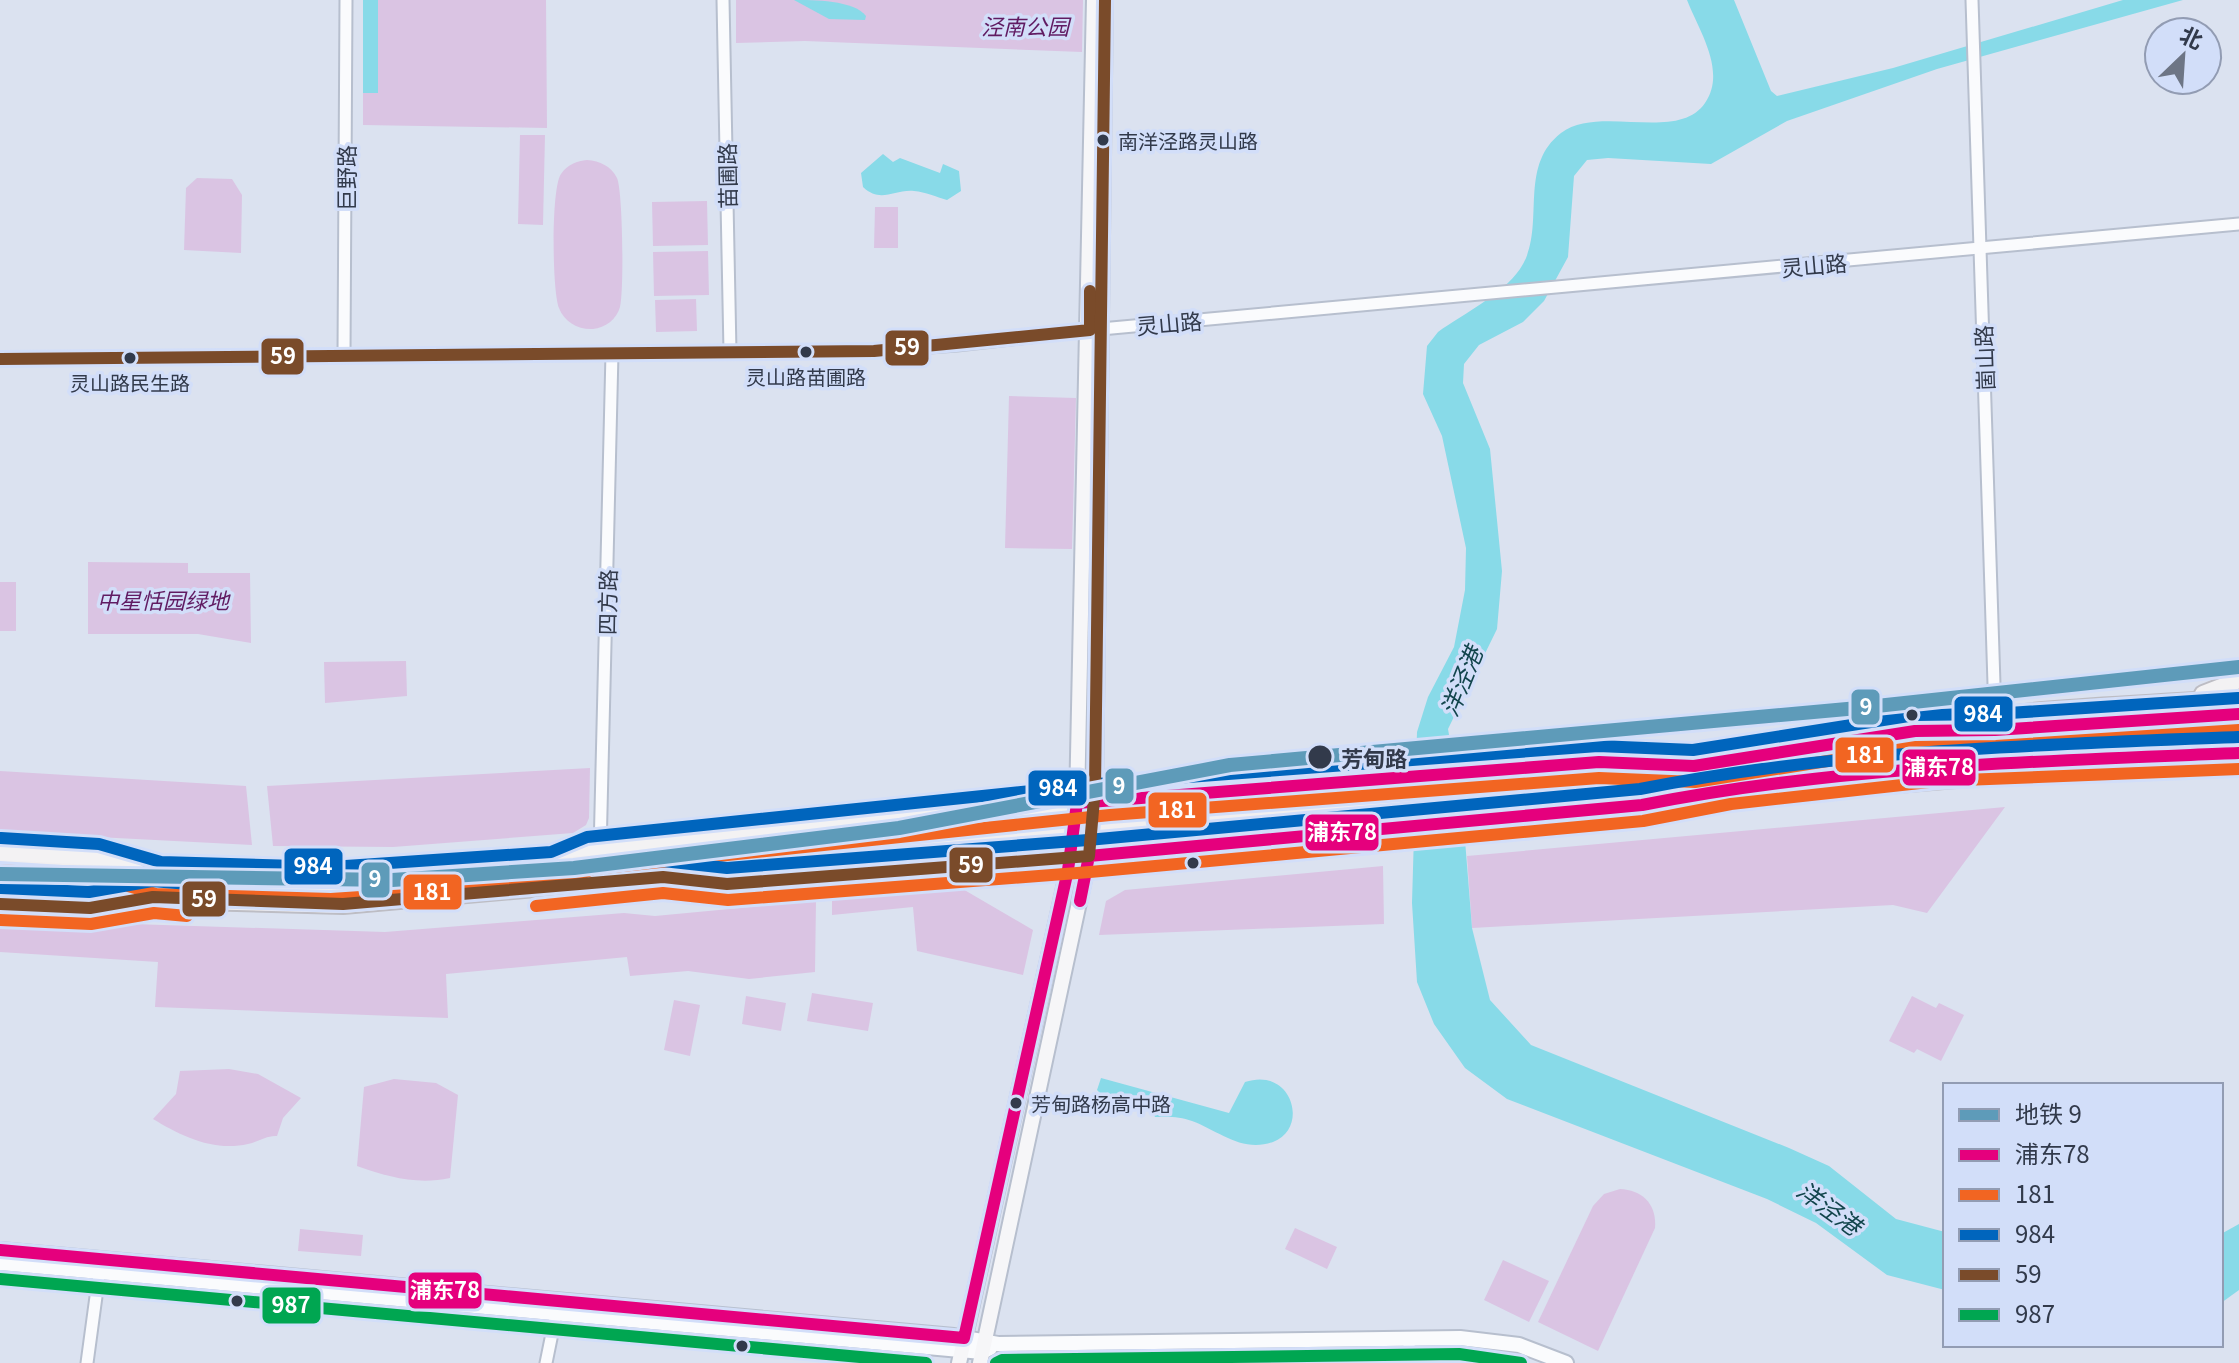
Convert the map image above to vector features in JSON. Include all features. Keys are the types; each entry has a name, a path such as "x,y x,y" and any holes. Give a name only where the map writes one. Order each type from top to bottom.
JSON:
{"highway":[{"path":"1528,791 1915,731 1995,730 2239,714"},
{"path":"1864,767 1962,752 2239,733"},
{"path":"0,869 264,883 372,882 838,851 1528,791 1864,767 2239,755"},
{"path":"1642,805 1894,781 2200,764 2239,755"},
{"path":"0,887 153,897 343,904 663,877 838,851"}],"main road":[{"path":"1094,0 1096,329"},
{"path":"986,1350 1089,856 1086,802 1105,0"},
{"path":"2165,702 2215,691 2239,680"},
{"path":"1915,731 1995,715 2239,698"},
{"path":"555,868 600,852 1086,802 1599,762 1694,766"},
{"path":"663,877 727,884 1089,856 1642,805 1729,788 1937,765"},
{"path":"962,1350 1065,858 1086,802"},
{"path":"0,854 96,860 158,878"},
{"path":"0,904 90,908 153,897"}],"street":[{"name":"巨野路","path":"344,355 346,0"},
{"name":"苗圃路","path":"723,0 730,352"},
{"name":"崮山路","path":"1972,0 1995,715"},
{"name":"灵山路","path":"0,359 915,349 1402,300 2239,224"},
{"name":"四方路","path":"600,852 612,353"},
{"path":"0,1250 100,1265 557,1306 962,1350 1490,1340 1519,1345 1566,1363"},
{"path":"0,1263 100,1265"},
{"path":"87,1363 100,1265"},
{"path":"546,1363 557,1306"},
{"path":"1406,1363 1410,1340"}],"green space":[{"path":"378,0 546,0 547,128 363,125 363,93 378,93"},
{"name":"泾南公园","path":"736,0 1083,0 1082,52 805,41 736,43"},
{"path":"520,135 545,135 543,225 518,224"},
{"path":"587,160 605,165 617,178 622,221 620,307 610,322 593,329 573,324 561,313 554,261 558,183 567,168"},
{"path":"197,178 232,179 242,195 241,253 184,250 186,188"},
{"path":"707,201 708,245 653,246 652,202"},
{"path":"875,207 898,207 898,248 874,248"},
{"path":"708,251 709,295 654,296 653,252"},
{"path":"696,299 697,331 656,332 655,300"},
{"path":"1009,396 1076,398 1072,549 1005,548"},
{"name":"中星恬园绿地","path":"88,562 188,563 188,573 250,573 251,643 198,634 88,634"},
{"path":"0,582 16,582 16,631 0,631"},
{"path":"406,661 407,696 325,703 324,662"},
{"path":"590,768 589,818 586,825 573,833 393,847 273,846 267,786"},
{"path":"0,771 246,786 252,845 0,832"},
{"path":"2005,807 1927,913 1893,905 1472,928 1467,856"},
{"path":"1383,866 1384,924 1099,935 1106,901 1125,890"},
{"path":"961,888 1033,930 1023,975 917,951 913,907 832,915 832,899"},
{"path":"816,901 815,972 749,979 688,971 630,976 627,957 446,974 448,1018 155,1007 158,962 0,952 0,924 8,920 385,932 624,913 655,916"},
{"path":"812,993 873,1003 868,1031 807,1021"},
{"path":"746,996 786,1003 781,1031 742,1024"},
{"path":"1912,996 1936,1008 1939,1003 1964,1015 1941,1061 1917,1049 1914,1053 1889,1041"},
{"path":"674,1000 700,1005 690,1056 664,1050"},
{"path":"229,1069 258,1074 301,1098 283,1118 277,1136 248,1144 223,1146 198,1141 153,1119 176,1094 180,1071"},
{"path":"394,1079 436,1083 458,1095 450,1178 426,1181 403,1179 357,1166 364,1087"},
{"path":"1620,1189 1635,1192 1647,1200 1654,1212 1655,1228 1598,1351 1538,1322 1593,1206 1604,1194"},
{"path":"1295,1228 1337,1247 1327,1269 1285,1249"},
{"path":"300,1229 363,1235 361,1256 298,1251"},
{"path":"1503,1260 1549,1281 1529,1322 1484,1300"}],"water":[{"path":"363,0 378,0 378,93 363,93"},
{"path":"794,0 843,4 860,11 866,16 865,20 829,19"},
{"name":"洋泾港","path":"1687,0 1734,0 1771,91 1777,96 1893,68 2123,0 2183,0 1937,69 1787,121 1711,164 1608,158 1587,160 1574,176 1568,257 1544,301 1523,322 1479,345 1464,364 1463,383 1490,449 1502,571 1497,629 1448,729 1463,815 1472,928 1490,1000 1531,1045 1829,1166 1896,1219 1943,1231 1943,1289 1887,1275 1816,1223 1767,1199 1507,1099 1465,1068 1434,1024 1417,982 1412,903 1417,732 1428,697 1454,647 1465,590 1466,548 1442,436 1423,394 1427,346 1438,332 1493,296 1520,269 1532,235 1540,163 1547,147 1561,133 1577,125 1596,122 1676,120 1693,115 1705,103 1713,78 1704,38"},
{"path":"883,154 893,162 900,158 940,173 943,164 959,171 961,191 947,200 914,191 876,195 863,187 861,173"},
{"path":"1101,1078 1229,1113 1245,1082 1261,1079 1284,1090 1293,1113 1291,1124 1284,1135 1273,1142 1262,1145 1241,1143 1187,1119 1155,1117 1150,1106 1132,1095 1112,1105 1097,1090"},
{"path":"2239,1224 2239,1290 2223,1302 2223,1233"}],"metro line":[{"name":"9","path":"0,874 392,880 574,868 899,828 1230,765 1858,708 2239,667"}],"transit line":[{"name":"59","path":"0,904 90,908 153,897 343,904 663,877 727,884 1089,856 1095,788 1105,0"},
{"name":"59","path":"0,359 874,351 1090,330 1090,291"},
{"name":"984","path":"1,838 99,844 161,862 331,867 551,852 587,837 1108,783 1598,746 1693,750 1915,715 1994,714 2238,698"},
{"name":"浦东78","path":"0,1250 964,1338 1068,870 1077,803 1599,762 1694,766 1915,731 1995,730 2239,714"},
{"name":"181","path":"0,870 93,876 156,894 331,899 557,884 593,869 1110,815 1599,778 1695,782 1916,747 1996,746 2239,730"},
{"name":"984","path":"532,874 663,861 727,868 1088,840 1640,789 1789,766 1938,751 2238,737"},
{"name":"浦东78","path":"1080,901 1089,856 1642,805 1790,782 1939,767 2239,753"},
{"name":"181","path":"536,906 663,893 728,900 1090,872 1643,821 1731,804 1938,781 2239,769"},
{"name":"984","path":"1,888 89,892 152,881 189,884"},
{"name":"181","path":"0,920 91,924 154,913 187,916"},
{"name":"987","path":"0,1279 926,1363"},
{"name":"987","path":"996,1363 1002,1360 1459,1354 1521,1363"}],"place":[{"name":"南洋泾路灵山路","path":"1103,140"},
{"name":"灵山路苗圃路","path":"806,352"},
{"name":"灵山路民生路","path":"130,358"},
{"name":"芳甸路","path":"1320,757"},
{"name":"芳甸路杨高中路","path":"1016,1103"}]}
